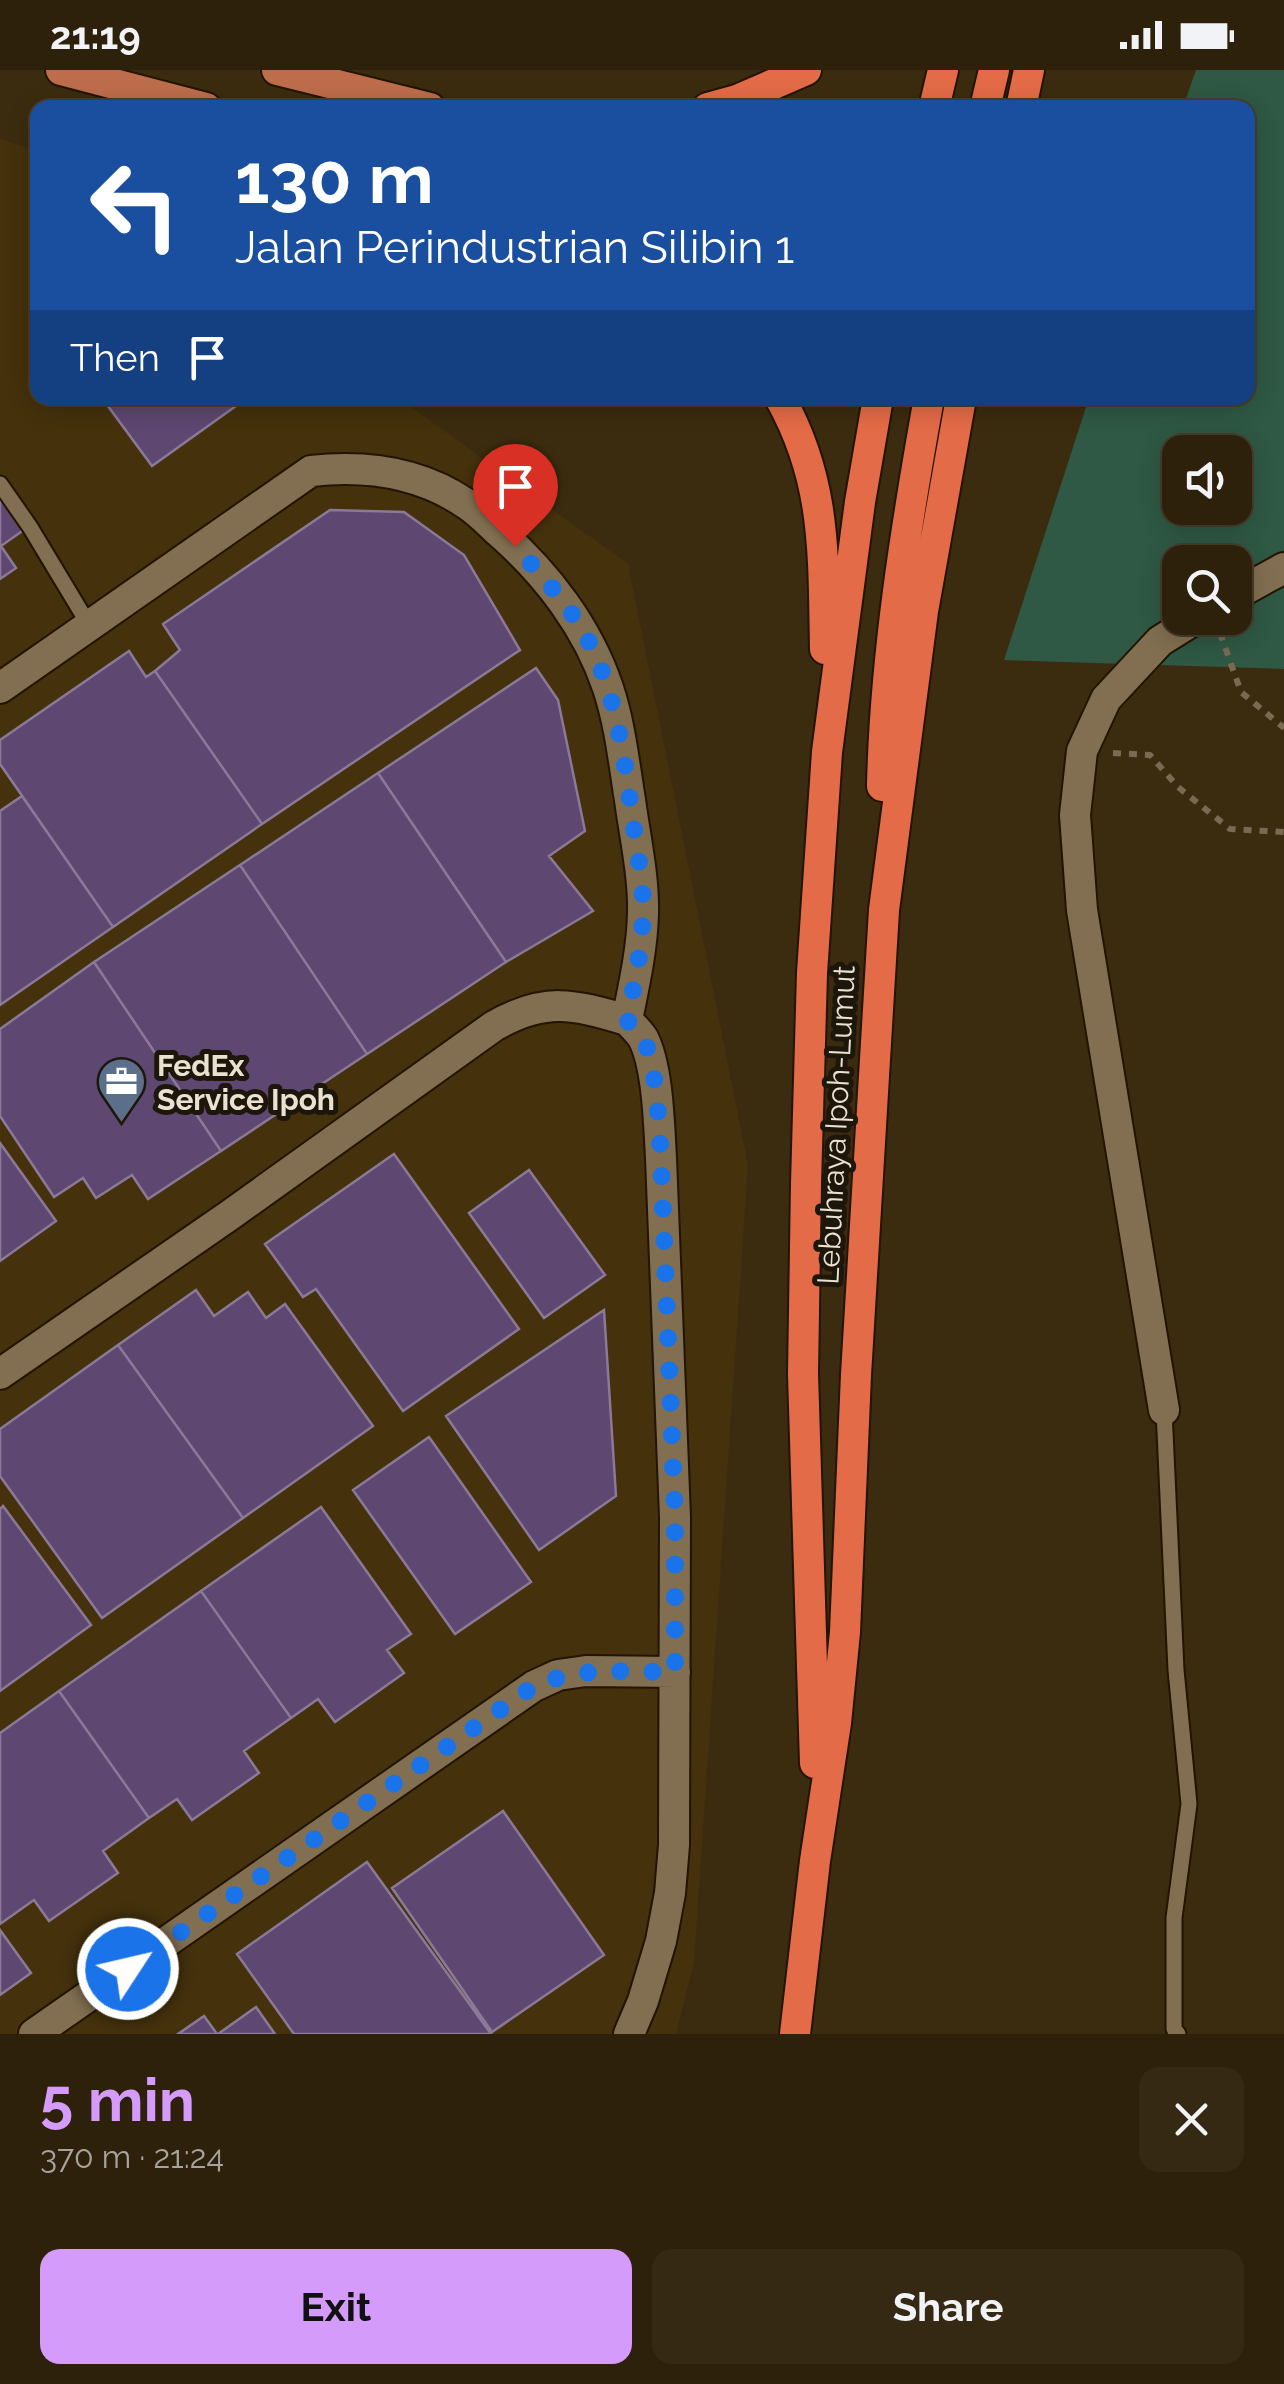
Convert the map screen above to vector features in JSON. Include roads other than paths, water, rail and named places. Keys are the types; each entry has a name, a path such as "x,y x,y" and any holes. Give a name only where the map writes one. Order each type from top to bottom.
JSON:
{"highway":[{"path":"737,100 806,70"},
{"path":"936,100 943,70"},
{"path":"987,100 994,70"},
{"path":"1023,100 1029,70"},
{"path":"784,405 810,465 820,514 827,752"},
{"name":"Lebuhraya Ipoh-Lumut","path":"815,1861 815,1720 803,1374 812,973 827,752 877,405"},
{"path":"884,910 883,732 896,606 928,405"},
{"name":"Lebuhraya Ipoh-Lumut","path":"794,2034 845,1632 884,910 923,612 960,405"}],"main road":[{"path":"61,70 175,100"},
{"path":"277,70 398,100"}],"street":[{"path":"0,688 311,471 380,470 421,481 466,503 515,546 558,594 592,647 608,689 620,738 643,912 640,961 627,1020"},
{"path":"1252,586 1284,568"},
{"path":"1164,1410 1082,910 1075,815 1082,751 1106,698 1170,635"},
{"path":"0,1374 494,1026 538,1007 562,1005 627,1020 642,1037 657,1104 675,1516 674,1845 670,1893 643,2001 629,2034"},
{"path":"34,2034 534,1686 558,1675 586,1672 675,1672"}],"lane":[{"path":"0,484 90,625"},
{"path":"1164,1410 1176,1670 1190,1804 1174,1918 1174,2029 1178,2034"}],"place":[{"name":"FedEx Service Ipoh","path":"122,1124"}]}
